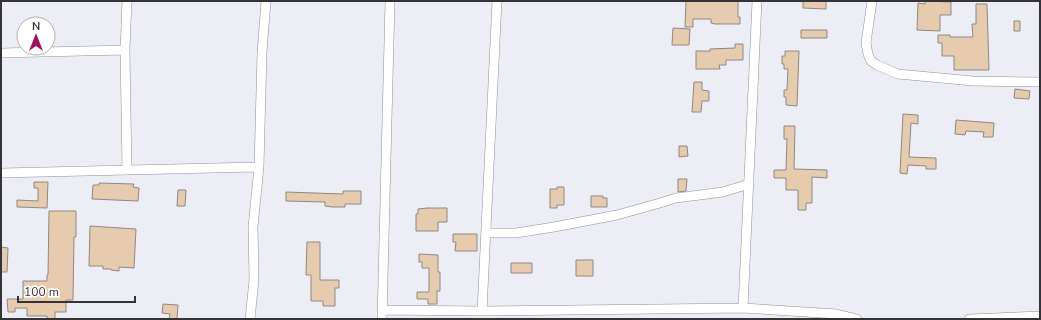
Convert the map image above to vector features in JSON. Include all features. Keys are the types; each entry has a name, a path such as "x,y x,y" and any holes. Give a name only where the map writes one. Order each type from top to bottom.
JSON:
{"street":[{"path":"127,1 125,50 127,170"},
{"path":"250,319 254,280 253,227 259,167 262,52 266,1"},
{"path":"390,1 383,314 482,311 743,308 837,314 858,319"},
{"path":"482,311 497,1"},
{"path":"743,308 757,1"},
{"path":"872,1 866,43 871,61 877,65 898,74 973,81 1040,82"},
{"path":"1,53 125,50"},
{"path":"1,173 259,167"},
{"path":"486,233 516,233 554,227 617,215 660,204 676,198 723,192 749,184"},
{"path":"969,319 1040,316"}],"building":[{"path":"686,1 738,1 738,17 740,17 740,24 715,24 711,23 711,19 693,19 693,27 685,27"},
{"path":"803,1 826,1 826,9 803,8"},
{"path":"925,1 951,2 951,15 940,15 940,31 917,30 918,3 925,4"},
{"path":"976,4 987,4 989,70 954,70 954,56 942,56 942,43 938,43 938,35 950,35 950,37 973,37 972,24 976,24"},
{"path":"1014,21 1020,21 1020,31 1014,31"},
{"path":"673,28 690,29 689,45 672,45"},
{"path":"801,30 827,30 827,38 801,38"},
{"path":"735,44 743,44 743,60 726,60 726,65 719,65 720,69 696,69 696,51 735,48"},
{"path":"785,51 799,51 797,106 786,105 786,97 784,97 784,90 787,90 788,69 784,69 784,64 782,64 782,56 785,56"},
{"path":"694,82 702,82 702,90 709,91 709,101 702,101 701,112 692,112"},
{"path":"1015,89 1030,91 1029,99 1014,98"},
{"path":"903,114 918,115 918,124 911,123 909,157 936,158 936,169 926,169 926,166 908,165 907,174 900,173"},
{"path":"956,120 994,123 993,137 983,137 984,132 966,131 965,135 955,134"},
{"path":"784,126 795,126 794,169 827,170 827,178 812,177 812,203 806,203 806,210 798,210 798,190 786,190 786,178 774,178 774,170 786,170 787,139 784,139"},
{"path":"679,146 687,146 688,156 679,157"},
{"path":"678,179 687,179 686,191 678,192"},
{"path":"34,182 48,182 47,208 17,207 17,200 38,201 38,188 34,188"},
{"path":"99,183 134,184 133,187 139,188 138,201 92,199 93,185 99,185"},
{"path":"557,187 564,187 564,205 557,205 557,208 550,208 550,189 557,189"},
{"path":"178,190 186,190 185,206 177,206"},
{"path":"343,191 361,191 361,204 345,204 345,207 332,207 325,206 325,202 286,201 286,192 343,194"},
{"path":"591,196 603,196 603,198 607,198 607,207 591,207"},
{"path":"447,208 447,222 438,222 438,231 416,231 416,214 418,214 418,209"},
{"path":"49,211 76,211 73,300 66,300 66,312 55,312 55,319 47,319 47,316 27,316 27,308 15,308 15,312 8,312 7,299 23,299 23,281 47,281"},
{"path":"90,226 136,229 134,268 119,267 119,271 103,269 103,266 89,266"},
{"path":"453,234 477,234 477,251 455,251 456,242 453,242"},
{"path":"307,242 320,242 320,280 339,280 339,288 335,288 335,306 323,306 323,301 311,301 311,275 306,275"},
{"path":"1,247 8,248 7,272 1,272"},
{"path":"419,254 438,255 440,291 437,291 437,304 428,304 428,299 417,299 417,292 429,292 429,268 422,268 422,262 419,262"},
{"path":"576,260 593,260 593,276 576,276"},
{"path":"511,263 532,263 532,273 511,273"},
{"path":"163,304 178,305 177,319 169,319 170,314 162,313"}]}
